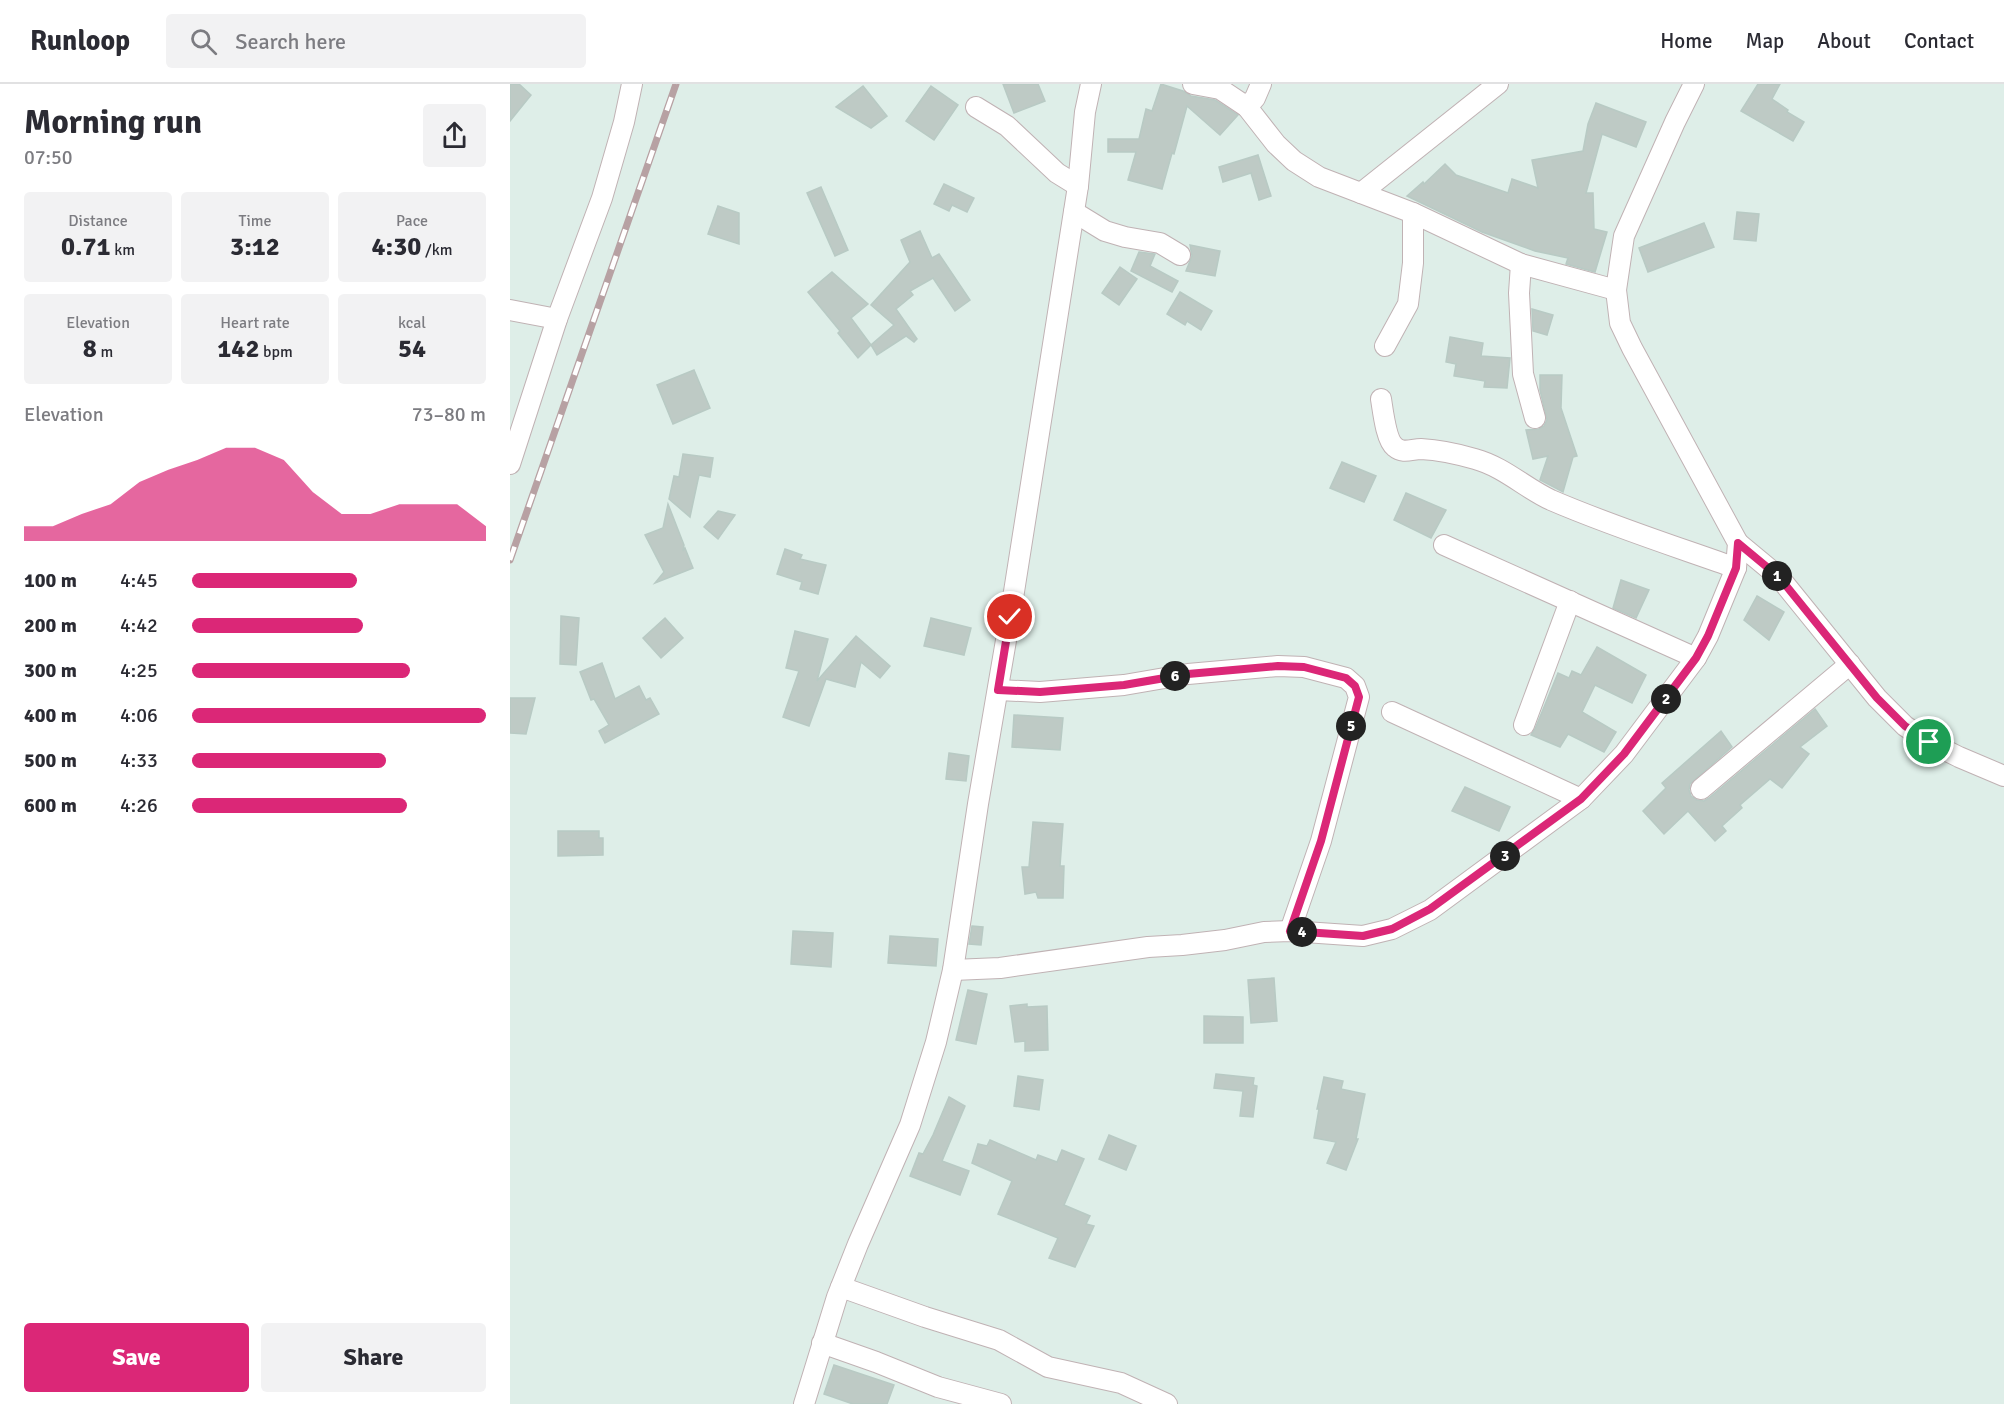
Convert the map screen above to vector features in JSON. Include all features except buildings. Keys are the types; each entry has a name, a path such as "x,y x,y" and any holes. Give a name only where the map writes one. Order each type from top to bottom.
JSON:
{"street":[{"path":"510,464 557,319 602,198 624,122 632,84"},
{"path":"804,1404 841,1287 910,1125 936,1042 953,970 1074,212 1085,112 1091,84"},
{"path":"1193,84 1220,89 1246,108 1276,144 1294,161 1319,177 1413,213 1521,264 1616,290"},
{"path":"1246,108 1255,99 1261,84"},
{"path":"1361,193 1498,84"},
{"path":"1694,84 1624,236 1616,290 1620,323 1624,332 1738,543 1779,577 1877,698 1905,726 1929,742 2004,776"},
{"path":"976,106 1007,126 1032,152 1057,173 1078,186"},
{"path":"1074,212 1105,231 1160,243 1180,255"},
{"path":"1385,346 1408,304 1413,263 1413,213"},
{"path":"1521,264 1519,293 1523,374 1534,418"},
{"path":"510,310 557,319"},
{"path":"1381,399 1389,440 1403,451 1420,449 1456,453 1485,461 1546,497 1593,518 1736,568"},
{"path":"953,970 1000,968 1148,947 1215,941 1264,932 1290,931 1363,936 1392,929 1430,909 1581,799 1624,754 1696,658 1708,636 1736,568 1738,543"},
{"path":"1444,545 1696,658"},
{"path":"1524,725 1570,601"},
{"path":"1701,789 1850,664"},
{"path":"998,690 1040,692 1114,686 1188,674 1278,666 1304,667 1346,678 1355,686 1359,697 1321,841 1290,931"},
{"path":"1392,712 1581,799"},
{"path":"841,1287 999,1340 1047,1367 1121,1383 1167,1404"},
{"path":"822,1343 938,1387 1001,1404"}],"railway":[{"path":"510,560 676,84"}],"route":[{"path":"1010,617 998,690 1040,692 1124,685 1188,674 1278,666 1304,667 1346,678 1355,686 1359,697 1321,841 1290,931 1363,936 1392,929 1430,909 1581,799 1624,754 1696,658 1708,636 1736,568 1738,543 1779,577 1877,698 1905,726 1929,742"}]}
